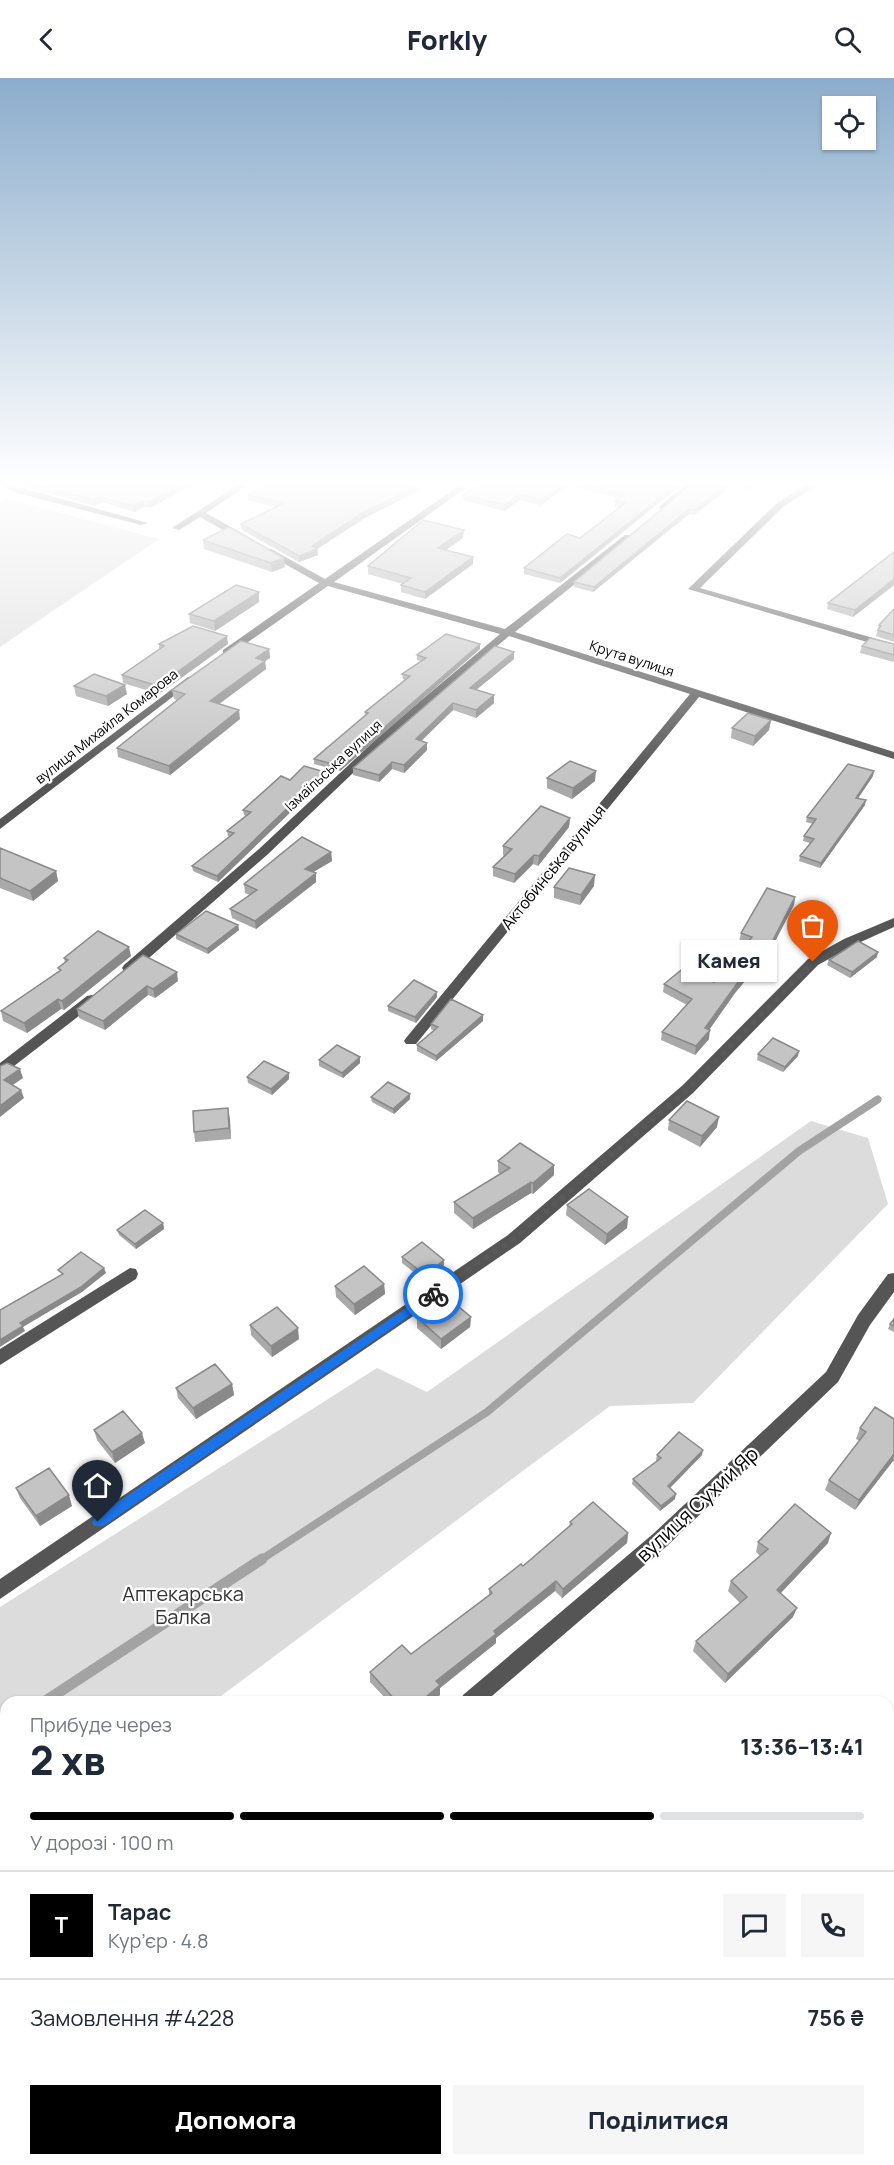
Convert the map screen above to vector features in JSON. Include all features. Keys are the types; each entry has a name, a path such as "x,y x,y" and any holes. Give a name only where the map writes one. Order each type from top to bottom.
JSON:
{"street":[{"path":"218,658 323,582"},
{"name":"Крута вулиця","path":"325,582 507,633 894,756"},
{"name":"Ізмаїльська вулиця","path":"116,979 263,852 391,731 507,633 571,582"},
{"path":"700,582 693,589 894,646"},
{"name":"вулиця Михайла Комарова","path":"0,825 199,672"},
{"name":"Актобинська вулиця","path":"411,1041 696,693"},
{"path":"0,1590 514,1239 688,1089 813,962 849,942 894,922"},
{"path":"0,1070 98,994"},
{"path":"0,1358 130,1274"},
{"name":"вулиця Сухий Яр","path":"478,1696 660,1540 832,1377 864,1320 894,1280"}],"green space":[{"path":"0,582 95,582 0,647"},
{"name":"Аптекарська Балка","path":"811,1121 868,1138 888,1204 693,1403 610,1406 221,1696 0,1696 0,1607 377,1368 427,1392"}],"building":[{"path":"405,582 438,582 425,592 401,585"},
{"path":"576,582 600,582 594,587"},
{"path":"855,582 890,582 855,610 828,603"},
{"path":"236,585 259,592 214,621 189,614"},
{"path":"894,609 894,635 878,630 881,626 879,625"},
{"path":"193,626 227,636 158,686 122,675 164,646 159,644"},
{"path":"446,634 480,644 340,766 314,759 368,713 365,712 410,676 402,674 426,658 417,655"},
{"path":"870,638 894,644 894,655 862,646"},
{"path":"241,641 269,649 256,658 265,661 210,701 239,710 169,766 117,748 185,694 172,690"},
{"path":"495,646 514,652 470,688 494,695 476,710 453,703 416,739 427,743 404,765 392,762 379,775 353,768"},
{"path":"94,674 125,685 106,696 74,686"},
{"path":"748,713 771,720 755,736 732,728"},
{"path":"570,761 596,771 573,788 547,778"},
{"path":"848,764 874,771 856,798 866,800 821,863 800,856 814,839 804,836 816,819 807,817"},
{"path":"304,766 325,772 217,876 192,866 234,833 227,831 251,812 243,810 281,776 290,780"},
{"path":"541,806 570,818 539,856 534,855 515,874 493,867 512,849 503,846"},
{"path":"302,837 331,852 305,869 316,873 255,921 230,909 257,890 244,884"},
{"path":"0,848 56,871 30,891 0,878"},
{"path":"569,868 595,875 581,895 554,887"},
{"path":"767,888 795,897 772,942 736,985 705,1028 710,1030 696,1046 662,1032 692,999 664,984 685,967 714,982 752,937 741,933"},
{"path":"206,911 238,925 207,949 176,934"},
{"path":"98,931 129,947 62,1001 58,999 24,1023 1,1011 61,970 58,968 68,960 64,958"},
{"path":"858,941 878,952 852,972 829,960"},
{"path":"143,955 177,972 153,989 147,986 103,1021 77,1009"},
{"path":"414,980 437,992 415,1017 388,1006"},
{"path":"451,999 483,1015 436,1056 417,1045 438,1027 431,1024"},
{"path":"773,1038 799,1051 785,1067 758,1054"},
{"path":"337,1045 360,1057 342,1073 319,1060"},
{"path":"264,1061 289,1073 271,1089 247,1077"},
{"path":"7,1063 20,1069 4,1080 21,1090 0,1106 0,1066"},
{"path":"388,1082 410,1094 393,1109 371,1097"},
{"path":"687,1101 719,1117 702,1136 669,1120"},
{"path":"228,1108 229,1128 194,1132 193,1111"},
{"path":"520,1143 554,1165 533,1183 531,1182 473,1218 454,1202 510,1168 498,1161"},
{"path":"589,1189 628,1217 607,1234 567,1205"},
{"path":"145,1210 163,1223 135,1244 117,1230"},
{"path":"422,1242 444,1260 425,1275 402,1257"},
{"path":"81,1252 104,1268 81,1287 20,1323 23,1326 0,1340 0,1310 63,1274 58,1270"},
{"path":"364,1266 384,1284 354,1304 335,1286"},
{"path":"446,1296 471,1317 441,1339 417,1317"},
{"path":"277,1307 298,1328 271,1346 250,1325"},
{"path":"215,1364 232,1384 193,1408 176,1388"},
{"path":"875,1407 894,1419 894,1454 859,1500 829,1480 866,1432 860,1428"},
{"path":"123,1411 142,1433 112,1452 94,1430"},
{"path":"679,1432 703,1450 668,1486 676,1494 661,1506 633,1479 661,1458 657,1455"},
{"path":"49,1468 69,1495 36,1516 16,1488"},
{"path":"593,1502 628,1533 563,1589 556,1581 494,1631 496,1634 436,1681 440,1685 427,1696 392,1696 370,1672 402,1645 411,1654 492,1593 489,1589 521,1564 523,1566 572,1524 570,1522"},
{"path":"795,1504 831,1533 777,1590 797,1608 728,1674 696,1641 747,1597 731,1581 768,1549 758,1542"}],"waterway":[{"path":"259,1561 487,1412 799,1151 877,1100"},
{"path":"53,1696 262,1559"}],"way so far":[{"path":"433,1294 514,1239 688,1089 813,962"}],"place":[{"name":"Камея","path":"813,962"}],"route":[{"path":"98,1522 433,1294"}]}
